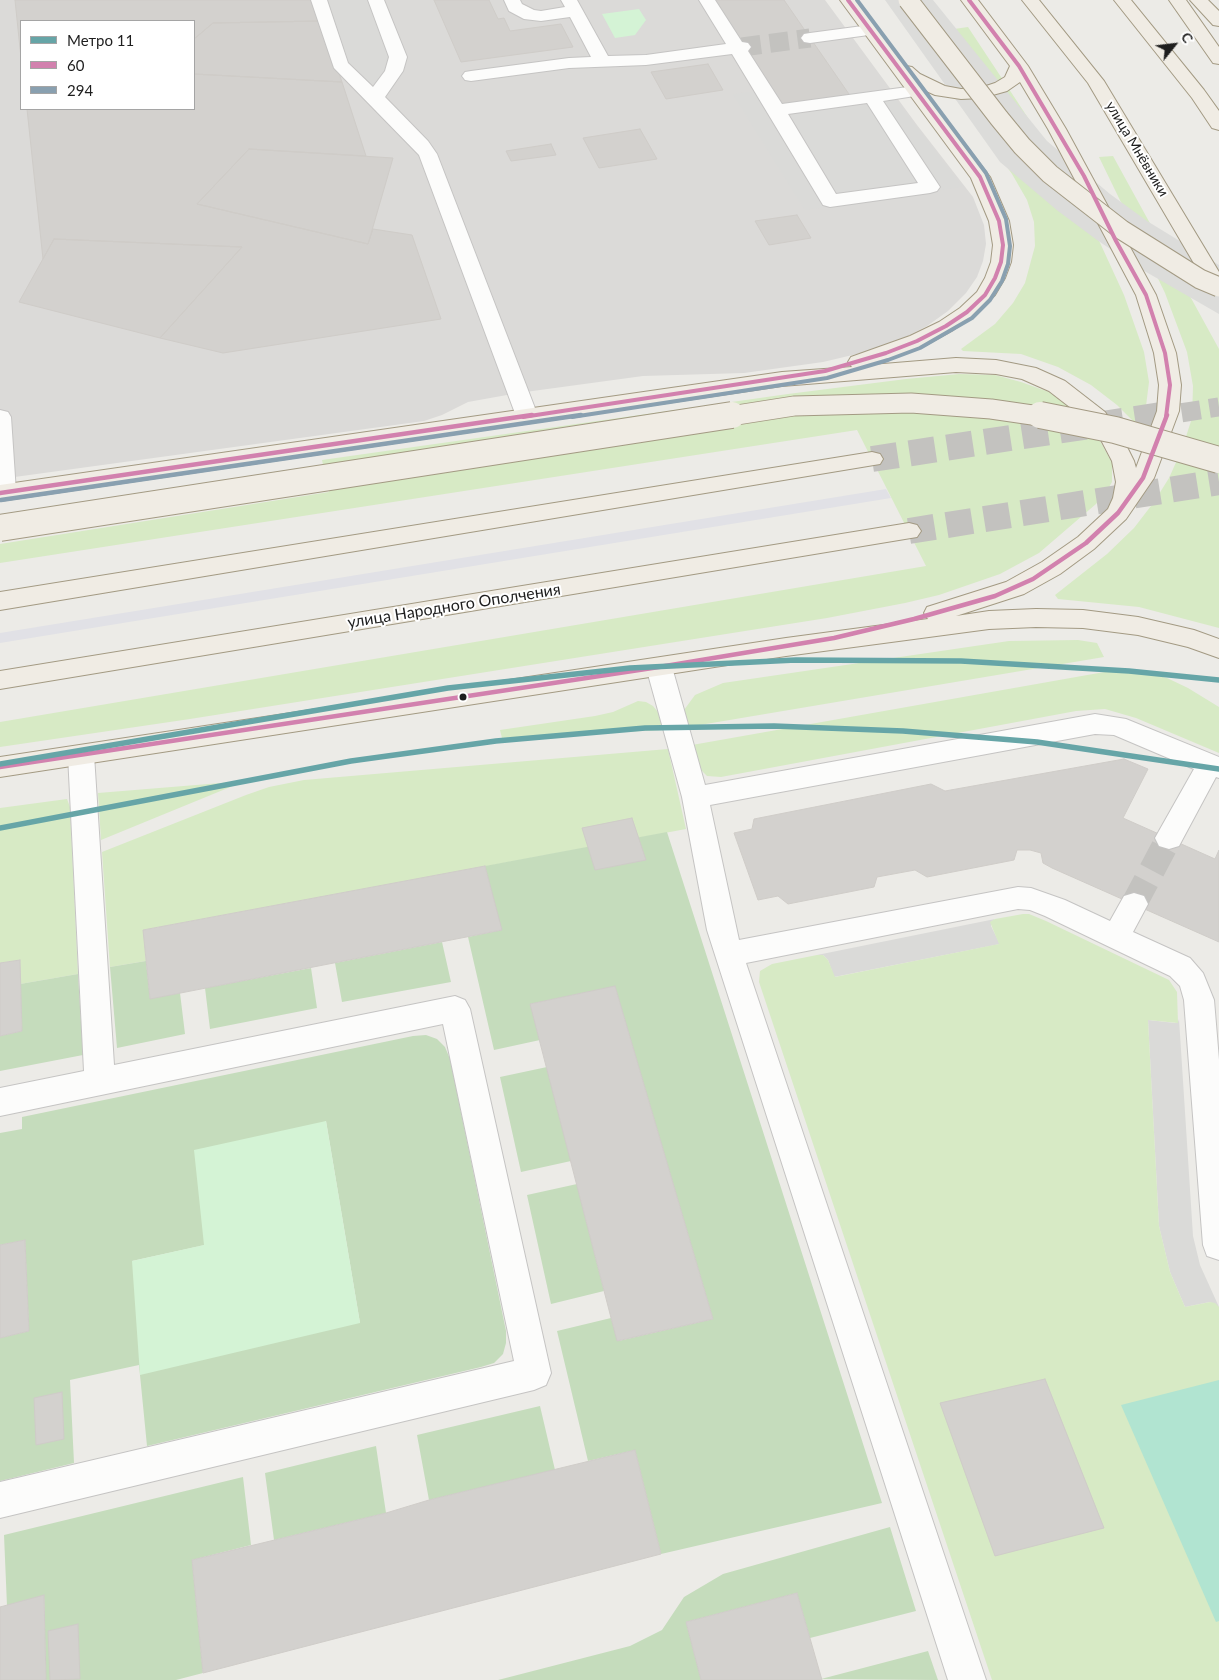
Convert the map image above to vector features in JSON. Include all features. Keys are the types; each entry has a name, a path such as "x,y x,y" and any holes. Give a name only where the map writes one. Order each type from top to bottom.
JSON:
{"main road":[{"path":"782,379 858,362 917,341 946,326 967,312 985,295 995,278 1001,262 1003,244 999,221 980,177 848,0"},
{"path":"908,0 1004,125 1050,174 1122,230 1219,289"},
{"path":"786,647 914,619 974,602 1016,588 1066,558 1086,543 1118,513 1142,478 1156,447 1168,412 1170,385 1165,353 1146,295 1116,241 1084,176 1019,66 969,0"},
{"name":"улица Мнёвники","path":"1030,0 1095,81 1219,289"},
{"path":"1122,0 1198,94 1219,124"},
{"path":"1177,0 1219,59"},
{"path":"1198,0 1219,21"},
{"path":"888,56 914,78 942,91 961,94 982,93 1001,87 1012,80 1019,66"},
{"path":"2,492 782,379 956,365 996,366 1028,373 1057,386 1080,402 1097,418 1112,439 1123,461 1126,482 1125,498 1118,513"},
{"path":"0,528 709,418 804,405 911,403 966,406 1032,414 1115,430 1219,460"},
{"path":"0,601 872,459"},
{"name":"улица Народного Ополчения","path":"0,680 909,531"},
{"path":"0,767 786,647 949,624 1036,618 1083,619 1138,626 1194,639 1219,648"}],"lane":[{"path":"319,0 340,64 356,82 375,98 421,144 428,154 528,416"},
{"path":"375,98 394,71 398,57 376,0"},
{"path":"512,0 515,7 530,15 541,16 572,6 603,62"},
{"path":"707,0 740,48 830,201 930,187 872,97"},
{"path":"810,38 870,30"},
{"path":"471,76 569,63 646,60 740,48"},
{"path":"777,110 915,91"},
{"path":"0,426 2,492"},
{"path":"659,667 695,797 721,930 967,1680"},
{"path":"695,797 1106,723 1118,726 1214,766 1170,838"},
{"path":"81,756 100,1082"},
{"path":"729,954 1018,898 1042,902 1180,968 1188,974 1197,991 1219,1245"},
{"path":"1116,937 1134,904"},
{"path":"0,1102 455,1009 534,1373 0,1500"}],"shaded area":[{"path":"0,0 825,0 917,125 973,197 984,225 986,244 983,261 977,277 966,293 948,311 927,326 902,339 861,353 823,362 744,373 643,376 518,393 468,402 442,415 424,421 0,479"},
{"path":"319,0 376,0 398,57 375,98 356,82"},
{"path":"766,90 778,109 890,93 962,187 805,210 733,94"},
{"path":"886,489 891,498 0,643 0,633"},
{"path":"995,919 991,922 991,926 1000,944 834,977 828,960 823,955 817,955"},
{"path":"1179,1019 1193,1236 1200,1265 1219,1307 1210,1302 1185,1307 1170,1272 1159,1226 1148,1020 1175,1023"}],"green space":[{"path":"639,9 646,20 635,35 615,38 602,14"},
{"path":"968,27 1036,130 1084,208 1124,295 1144,352 1149,382 1146,406 1140,428 1117,405 1091,385 1058,367 1021,354 963,351 961,349 995,324 1013,303 1025,283 1035,246 1034,222 1027,200 1012,174 913,35"},
{"path":"1113,156 1219,349 1219,628 1139,607 1058,599 1055,595 1107,554 1134,528 1169,478 1182,449 1192,418 1193,386 1187,352 1165,293 1099,157"},
{"path":"959,374 995,375 1049,392 1068,406 1100,441 1112,463 1112,482 1096,504 1039,553 1000,574 939,595 827,618 190,719 0,747 0,722 926,566 857,430 0,563 0,544 329,492 322,460 788,394"},
{"path":"1078,640 1097,643 1104,657 688,727 684,710 695,695 723,683 1009,641"},
{"path":"1110,671 1142,672 1167,678 1219,707 1219,753 1136,718 1105,709 1076,711 721,777 707,776 703,772 699,767 692,745"},
{"path":"638,701 646,702 653,706 658,712 663,730 502,738 500,730 595,716 613,712"},
{"path":"668,749 686,829 144,930 146,961 110,967 102,852 246,795 269,787 304,780"},
{"path":"245,781 101,840 98,793"},
{"path":"67,799 70,807 78,974 20,984 20,960 0,963 0,808"},
{"path":"667,832 882,1503 661,1554 635,1450 588,1461 557,1331 611,1318 618,1341 713,1319 615,987 531,1004 540,1040 494,1050 468,937 501,930 485,866"},
{"path":"1029,914 1046,921 1169,980 1177,992 1178,1023 1148,1020 1159,1226 1170,1272 1185,1307 1210,1302 1215,1303 1219,1307 1219,1680 992,1680 759,982 760,971 772,964 817,955 823,955 828,960 835,977 999,944 990,922 995,919"},
{"path":"442,942 451,982 342,1002 335,963"},
{"path":"146,961 150,998 180,993 185,1034 117,1048 110,967"},
{"path":"311,968 317,1008 210,1029 205,988"},
{"path":"78,974 83,1055 0,1071 0,1036 22,1031 20,984"},
{"path":"426,1035 437,1039 445,1047 450,1059 506,1331 506,1343 503,1354 494,1363 481,1367 147,1446 139,1365 70,1380 74,1463 0,1481 0,1338 29,1331 25,1240 0,1245 0,1133 22,1129 22,1117 413,1036","holes":["326,1121 360,1323 132,1261 205,1245 203,1223"]},
{"path":"547,1067 571,1161 521,1172 500,1077"},
{"path":"326,1121 360,1323 140,1375 132,1261 204,1245 194,1150"},
{"path":"577,1184 604,1291 551,1304 527,1195"},
{"path":"1219,1380 1219,1621 1216,1622 1121,1405"},
{"path":"540,1406 555,1470 429,1500 417,1435"},
{"path":"376,1446 386,1513 274,1540 265,1473"},
{"path":"243,1477 251,1545 192,1560 203,1673 176,1680 46,1680 44,1596 7,1606 4,1535"},
{"path":"890,1527 916,1611 810,1638 797,1593 686,1622 701,1680 498,1680 630,1646 662,1630 684,1597 723,1574"},
{"path":"928,1651 938,1680 821,1679"}],"pier":[{"path":"885,0 933,0 1047,141 1110,194 1147,221 1219,265 1219,314 1134,265 1097,240 1058,211 1000,162"}],"building":[{"path":"15,0 314,0 321,21 213,23 195,38 195,20 20,20 20,48"},
{"path":"434,0 489,0 498,19 504,18 510,31 561,24 573,47 461,62"},
{"path":"712,0 784,0 851,97 780,107"},
{"path":"321,21 342,82 195,74 195,38 213,23"},
{"path":"708,64 723,90 666,99 651,72"},
{"path":"195,74 342,82 366,156 249,149 197,204 368,244 373,229 412,235 441,319 223,353 160,338 242,247 54,239 43,259 27,110 195,110"},
{"path":"640,129 657,159 599,168 583,138"},
{"path":"551,144 556,155 511,161 506,151"},
{"path":"249,149 393,158 368,244 197,204"},
{"path":"797,215 811,238 769,245 755,221"},
{"path":"54,239 242,247 160,338 19,302"},
{"path":"1124,759 1148,769 1123,818 1215,859 1219,850 1219,942 1052,868 1043,863 1041,853 1030,850 1017,850 1014,860 927,877 915,870 877,877 874,887 788,904 778,896 758,900 734,833 752,829 754,819 931,784 945,791"},
{"path":"632,818 646,860 595,870 582,828"},
{"path":"485,866 502,930 150,999 143,930"},
{"path":"20,960 22,1031 0,1036 0,963"},
{"path":"615,986 713,1319 617,1341 530,1004"},
{"path":"25,1240 29,1331 0,1338 0,1245"},
{"path":"1045,1379 1104,1528 995,1556 940,1403"},
{"path":"62,1392 64,1439 36,1445 34,1398"},
{"path":"635,1450 661,1554 203,1673 192,1560"},
{"path":"797,1593 822,1680 701,1680 686,1622"},
{"path":"44,1595 46,1680 0,1680 0,1607"},
{"path":"78,1624 80,1679 50,1680 48,1631"}],"tunnel":[{"path":"742,47 810,38"},
{"path":"1154,417 1219,407"},
{"path":"872,459 1162,415"},
{"path":"909,531 1219,482"},
{"path":"1134,904 1169,838"}],"metro line":[{"name":"11","path":"0,764 448,688 630,668 796,660 961,661 1129,671 1219,680"},
{"name":"11","path":"0,828 351,761 496,741 645,728 774,726 903,731 1037,742 1219,769"}],"transit line":[{"name":"60","path":"0,493 782,379 825,371 886,353 917,341 946,326 967,312 985,295 995,278 1001,262 1003,245 999,221 980,177 848,0"},
{"name":"294","path":"1,500 783,386 827,378 888,360 920,348 949,333 972,318 990,300 1002,281 1008,264 1010,246 1006,219 986,173 857,0"},
{"name":"60","path":"0,767 659,667 834,638 914,619 995,596 1033,579 1086,543 1118,513 1143,478 1156,447 1168,411 1170,385 1165,353 1146,295 1116,241 1084,176 1019,66 969,0"}]}
